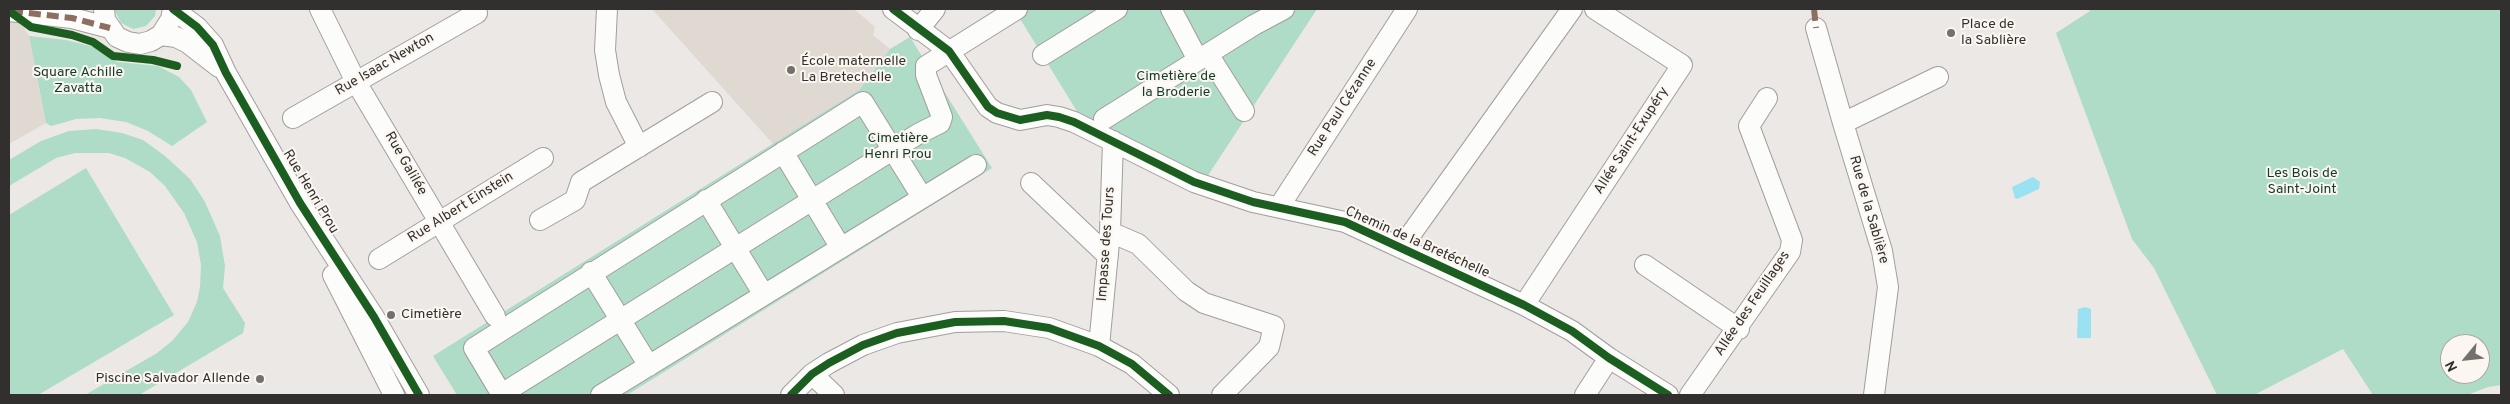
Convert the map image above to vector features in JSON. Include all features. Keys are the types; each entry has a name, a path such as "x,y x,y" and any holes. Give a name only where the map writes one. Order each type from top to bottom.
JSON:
{"street":[{"path":"104,9 105,20 110,28 118,37 128,42 146,42 161,35 171,19 173,9"},
{"name":"Rue Henri Prou","path":"173,9 197,27 213,45 226,73 281,170 374,317 419,395"},
{"name":"Rue Galilée","path":"320,9 356,82 495,316"},
{"path":"607,9 605,50 609,76 616,102 638,147"},
{"name":"Chemin de la Bretéchelle","path":"892,9 949,51 988,106 997,113 1020,120 1047,115 1059,117 1074,122 1194,182 1253,202 1345,222 1524,305 1572,331 1609,358 1668,395"},
{"path":"918,30 935,9"},
{"path":"922,197 893,150 863,102 591,272 474,348 501,395 812,200 893,150 936,126 942,120 925,69 926,66 1017,9"},
{"path":"1043,55 1117,9"},
{"path":"1171,9 1203,57 1244,112"},
{"path":"1104,120 1203,57 1284,9"},
{"name":"Rue Paul Cézanne","path":"1279,207 1407,9"},
{"path":"1401,248 1572,9"},
{"name":"Allée Saint-Exupéry","path":"1524,305 1682,64 1595,9"},
{"path":"9,11 36,12 72,18 110,28"},
{"name":"Rue Isaac Newton","path":"293,118 476,13"},
{"name":"Rue de la Sablière","path":"1816,28 1842,123 1882,251 1888,287 1874,395"},
{"name":"Rue Henri Prou","path":"161,35 176,37 188,43 226,73"},
{"path":"1842,123 1938,77"},
{"name":"Allée des Feuillages","path":"1690,395 1739,329 1790,252 1792,240 1749,126 1767,98"},
{"path":"540,220 575,200 580,182 712,102"},
{"name":"Impasse des Tours","path":"1099,346 1110,232 1113,141"},
{"path":"783,152 841,248"},
{"name":"Rue Albert Einstein","path":"378,259 543,158"},
{"path":"601,395 976,165"},
{"name":"Rue Henri Prou","path":"281,170 394,395"},
{"path":"1030,183 1108,256"},
{"path":"706,200 764,295"},
{"path":"1110,232 1138,244 1186,290 1204,303 1274,326 1269,348 1222,395"},
{"path":"1645,264 1739,329"},
{"path":"591,272 649,366"},
{"path":"791,395 812,374 863,345 896,333 956,322 1004,321 1049,328 1099,346 1132,364 1169,395"},
{"path":"1585,395 1609,358"},
{"path":"812,374 834,395"}],"shaded area":[{"name":"École maternelle La Bretechelle","path":"652,9 854,9 875,27 873,35 890,49 859,90 773,144"},
{"path":"9,22 16,22 23,26 29,36 46,123 9,144"}],"green space":[{"path":"114,9 156,9 155,16 146,26 133,29 121,23"},
{"name":"Cimetière de la Broderie","path":"1014,9 1317,9 1203,183 1078,113"},
{"name":"Les Bois de Saint-Joint","path":"2089,9 2501,9 2501,385 2488,387 2467,395 2373,395 2343,349 2254,395 2217,395 2154,268 2132,239 2056,33 2090,11"},
{"name":"Square Achille Zavatta","path":"29,36 66,40 94,47 117,62 158,66 179,77 191,90 207,122 172,146 148,131 126,122 100,118 76,119 51,126 46,123"},
{"name":"Cimetière Henri Prou","path":"910,37 992,168 627,395 457,395 433,356 859,90 890,49"},
{"path":"96,129 122,133 143,140 165,156 190,179 205,202 220,236 225,266 223,288 245,323 243,333 139,395 85,395 157,353 172,341 188,322 197,302 201,265 197,242 184,213 165,186 150,172 125,158 109,153 75,153 56,158 9,186 9,160 41,141 69,131"},
{"path":"86,168 174,315 38,395 9,395 9,215"}],"water":[{"path":"2033,177 2040,182 2039,189 2017,199 2015,198 2012,187"},
{"path":"2085,307 2091,309 2091,338 2077,338 2078,309"}],"marked path":[{"path":"1814,9 1816,28"},
{"path":"11,11 72,18 110,28"}],"cycle path":[{"path":"173,9 197,27 213,45 226,73 300,203 374,317 419,395"},
{"path":"893,9 949,51 988,107 997,113 1020,120 1047,115 1059,117 1074,122 1194,182 1253,202 1345,222 1524,305 1572,331 1609,358 1668,395"},
{"path":"9,11 31,27 72,35 93,42 113,56 153,60 177,66"},
{"path":"791,395 812,374 829,363 863,345 897,333 955,322 1004,321 1049,328 1099,346 1132,364 1169,395"}],"place":[{"name":"Place de la Sablière","path":"1951,33"},
{"name":"École maternelle La Bretechelle","path":"791,70"},
{"name":"Cimetière","path":"391,315"},
{"name":"Piscine Salvador Allende","path":"260,379"}]}
